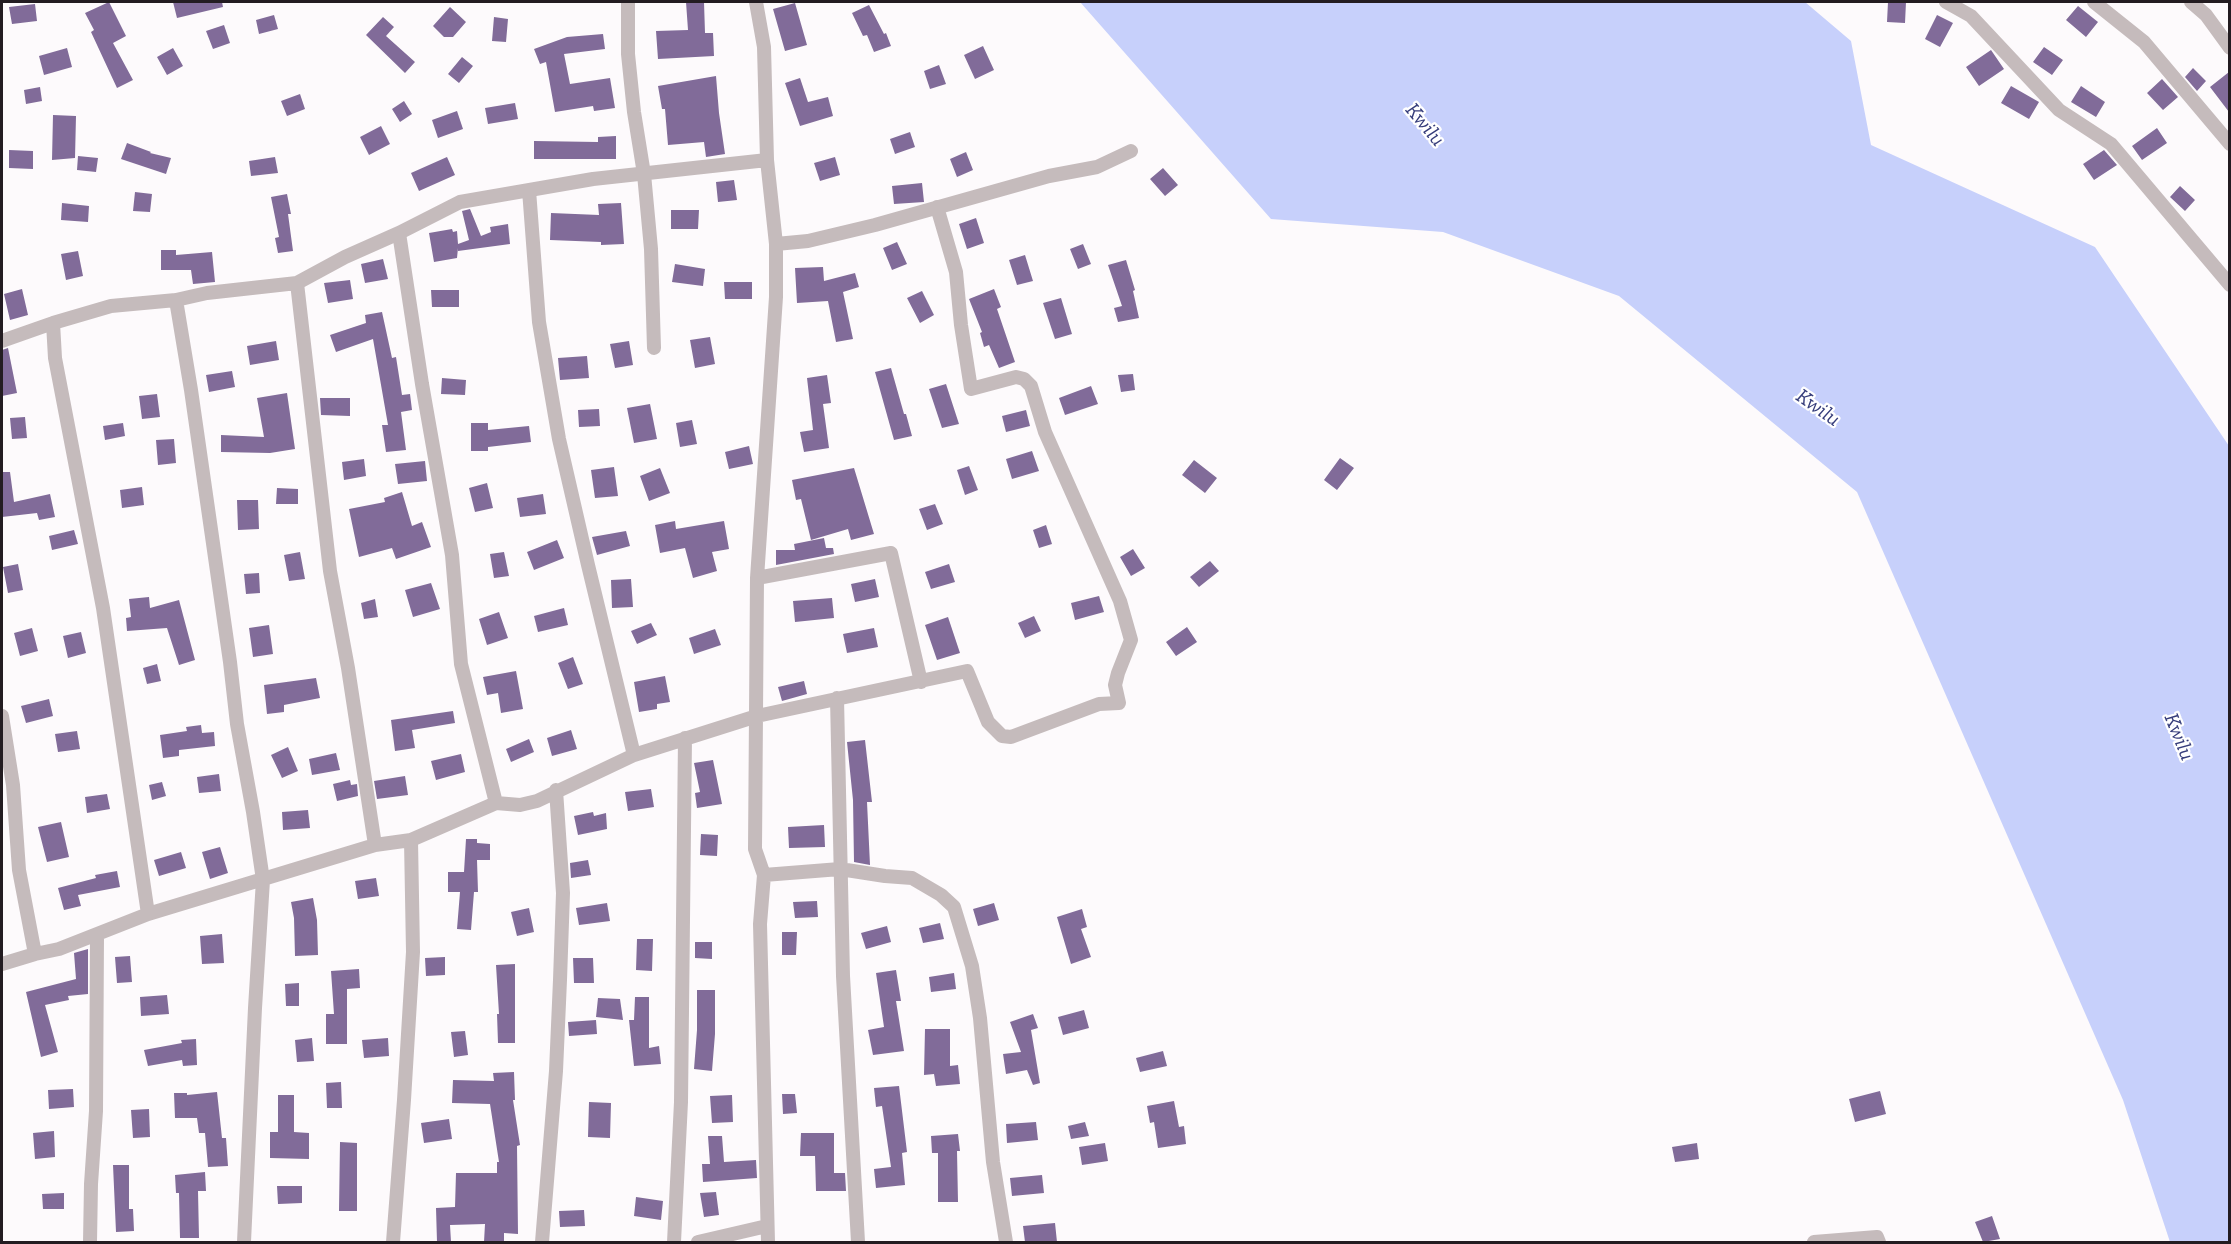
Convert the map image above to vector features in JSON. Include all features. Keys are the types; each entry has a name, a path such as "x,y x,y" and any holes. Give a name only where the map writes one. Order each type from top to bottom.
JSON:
{"street":[{"path":"628,2 628,54 644,174 651,249 654,348"},
{"path":"756,2 764,47 767,160 776,244 776,297 758,578 755,849 764,875 760,924 768,1242"},
{"path":"1946,2 1971,16 2060,110 2111,144 2229,285"},
{"path":"2094,2 2144,42 2229,144"},
{"path":"2190,2 2206,15 2229,48"},
{"path":"776,244 808,241 875,225 1048,176 1097,167 1131,152"},
{"path":"2,341 111,306 176,300 207,293 297,283 460,201 592,179 767,160"},
{"path":"529,190 539,322 560,439 634,754"},
{"path":"2,964 97,936 148,914 375,845 411,840 496,802 520,805 537,801 634,754 757,716 967,671 988,722 1002,736 1011,737 1099,704 1119,703 1115,685 1131,640 1120,601 1045,432 1031,386 1024,379 1016,377 971,389 956,272 937,207"},
{"path":"399,233 422,384 452,555 461,664 496,802"},
{"path":"297,283 330,571 348,668 375,845"},
{"path":"176,300 191,390 237,724 263,880 244,1242"},
{"path":"53,323 55,358 103,608 148,914"},
{"path":"758,578 891,553 921,682"},
{"path":"837,698 843,976 858,1242"},
{"path":"2,716 13,785 20,870 35,954"},
{"path":"674,1242 681,1102 685,738"},
{"path":"542,1242 556,1071 560,980 562,893 556,790"},
{"path":"393,1242 413,952 411,840"},
{"path":"764,875 840,869 912,878 941,895 954,907 972,966 980,1018 993,1162 1006,1242"},
{"path":"90,1242 96,1111 97,936"},
{"path":"698,1242 766,1226"},
{"path":"1814,1242 1877,1237 1879,1242"}],"water":[{"name":"Kwilu","path":"1080,2 1805,2 1851,41 1871,145 2095,247 2229,446 2229,1242 2170,1242 2123,1100 1857,492 1619,296 1443,232 1271,219"}],"building":[{"path":"109,2 126,36 113,43 133,80 117,88 91,32 94,30 85,13"},
{"path":"173,2 222,2 223,7 177,18"},
{"path":"686,2 704,2 705,33 713,33 714,56 658,59 656,31 688,30"},
{"path":"1888,2 1906,2 1905,23 1887,22"},
{"path":"795,3 807,45 785,51 773,9"},
{"path":"35,4 37,21 12,24 9,7"},
{"path":"869,5 891,46 874,52 867,35 863,36 852,13"},
{"path":"2078,6 2098,22 2086,37 2066,20"},
{"path":"450,7 466,22 453,37 444,37 433,26"},
{"path":"274,15 278,29 259,34 256,20"},
{"path":"1937,15 1953,23 1940,47 1925,39"},
{"path":"383,17 394,27 386,36 415,62 405,73 366,35"},
{"path":"494,17 508,19 506,42 492,41"},
{"path":"224,25 230,43 213,49 206,31"},
{"path":"603,34 605,49 564,54 570,84 610,78 615,108 594,111 593,106 555,112 546,62 540,64 534,49 567,37"},
{"path":"983,46 994,70 975,79 964,55"},
{"path":"2044,47 2063,60 2052,75 2033,62"},
{"path":"67,48 72,67 44,75 39,56"},
{"path":"173,48 183,66 167,75 157,57"},
{"path":"1991,50 2004,69 1979,86 1966,67"},
{"path":"462,57 473,66 459,83 448,74"},
{"path":"939,65 946,84 930,89 924,71"},
{"path":"2193,68 2206,81 2197,91 2185,77"},
{"path":"2229,72 2229,112 2210,87"},
{"path":"716,76 725,154 706,157 704,142 668,145 665,109 662,109 658,86"},
{"path":"800,78 808,102 828,97 833,116 800,126 785,83"},
{"path":"2162,79 2178,97 2163,110 2147,93"},
{"path":"2011,86 2039,102 2029,119 2001,103"},
{"path":"2081,86 2105,102 2096,117 2071,102"},
{"path":"40,87 42,101 26,104 24,90"},
{"path":"300,94 305,109 287,116 281,101"},
{"path":"404,101 412,114 400,122 392,109"},
{"path":"515,103 518,119 488,124 485,108"},
{"path":"457,111 463,129 438,138 432,120"},
{"path":"53,115 76,116 75,158 52,160"},
{"path":"381,126 390,144 369,155 360,137"},
{"path":"2157,128 2167,143 2142,160 2132,146"},
{"path":"910,132 915,147 895,154 890,139"},
{"path":"616,136 616,159 534,159 534,141 598,142 598,137"},
{"path":"127,143 150,153 171,158 166,174 121,159"},
{"path":"9,150 33,151 33,169 9,168"},
{"path":"2104,150 2117,165 2094,180 2083,164"},
{"path":"966,152 973,170 957,177 950,159"},
{"path":"78,156 98,158 96,172 77,170"},
{"path":"275,157 278,173 251,176 249,161"},
{"path":"447,157 455,175 419,191 411,173"},
{"path":"835,157 840,175 820,181 814,163"},
{"path":"1163,168 1178,185 1165,196 1150,179"},
{"path":"734,180 737,200 718,202 716,182"},
{"path":"922,183 924,202 894,204 892,186"},
{"path":"2180,186 2195,200 2185,211 2170,197"},
{"path":"135,192 152,194 150,212 133,211"},
{"path":"287,194 291,214 288,214 293,251 278,253 275,238 279,237 271,197"},
{"path":"62,203 89,206 88,222 61,220"},
{"path":"621,203 624,244 601,245 601,242 550,240 551,213 599,215 598,204"},
{"path":"470,209 481,236 491,232 490,227 508,224 510,244 458,251 458,248 457,258 434,262 429,233 452,229 453,232 457,231 458,244 469,240 462,211"},
{"path":"671,210 699,210 698,229 671,229"},
{"path":"976,218 984,243 967,249 959,224"},
{"path":"897,242 907,264 892,270 883,248"},
{"path":"1083,244 1091,264 1078,269 1070,249"},
{"path":"161,250 176,250 176,255 212,252 215,282 193,284 191,270 161,270"},
{"path":"78,251 83,276 66,280 61,254"},
{"path":"1025,255 1033,281 1017,285 1009,260"},
{"path":"383,259 388,279 365,283 361,264"},
{"path":"1126,260 1135,290 1133,291 1139,318 1118,322 1114,308 1122,306 1108,265"},
{"path":"675,264 705,269 703,286 672,282"},
{"path":"823,267 824,281 855,273 859,287 843,292 853,339 836,342 828,301 797,303 795,268"},
{"path":"350,280 353,299 328,303 324,283"},
{"path":"724,282 752,282 752,299 725,299"},
{"path":"22,289 28,315 10,320 4,294"},
{"path":"994,289 1001,307 997,309 1015,362 999,368 989,345 984,347 980,333 982,332 969,299"},
{"path":"431,290 459,290 459,307 432,307"},
{"path":"922,291 934,315 920,323 907,298"},
{"path":"1061,298 1072,334 1055,339 1043,303"},
{"path":"382,312 392,358 396,357 402,395 410,394 412,410 401,412 406,450 386,452 382,425 388,425 373,339 336,352 330,335 366,323 365,315"},
{"path":"710,337 715,364 695,368 690,340"},
{"path":"276,341 279,360 250,365 247,346"},
{"path":"629,341 633,365 615,368 610,344"},
{"path":"8,348 17,393 2,396 2,350"},
{"path":"587,356 589,378 560,380 558,358"},
{"path":"891,368 912,436 894,440 875,372"},
{"path":"232,371 235,387 209,392 206,375"},
{"path":"1133,374 1135,390 1121,392 1118,375"},
{"path":"827,375 831,403 823,404 829,448 804,452 800,432 813,430 807,378"},
{"path":"442,378 466,380 465,395 441,394"},
{"path":"946,384 959,424 942,428 929,389"},
{"path":"1091,386 1098,404 1065,415 1059,398"},
{"path":"287,393 295,449 270,453 221,452 221,435 264,437 257,398"},
{"path":"157,394 160,417 142,419 139,396"},
{"path":"320,398 350,398 350,416 321,415"},
{"path":"650,404 657,439 634,443 627,408"},
{"path":"599,409 600,426 579,427 578,410"},
{"path":"1026,410 1030,426 1006,432 1002,416"},
{"path":"25,417 27,438 12,439 10,418"},
{"path":"692,420 697,444 680,447 676,423"},
{"path":"123,423 125,436 105,440 103,426"},
{"path":"471,423 488,423 488,430 529,426 531,442 488,447 488,451 471,451"},
{"path":"174,439 176,463 158,465 156,440"},
{"path":"749,446 753,464 729,469 725,452"},
{"path":"1032,451 1039,471 1012,479 1006,459"},
{"path":"1340,458 1354,468 1337,490 1324,480"},
{"path":"364,459 366,476 344,480 342,462"},
{"path":"1194,460 1217,478 1205,493 1182,475"},
{"path":"425,461 427,481 398,484 395,464"},
{"path":"969,466 978,490 965,495 957,470"},
{"path":"614,467 618,496 595,498 591,470"},
{"path":"660,468 670,493 649,501 640,476"},
{"path":"854,468 874,534 851,540 848,529 811,540 801,499 796,500 792,480"},
{"path":"2,472 10,472 14,502 50,494 55,517 39,520 37,513 2,517"},
{"path":"487,483 493,508 475,512 469,488"},
{"path":"142,487 144,505 122,508 120,490"},
{"path":"277,488 298,489 298,504 276,504"},
{"path":"402,492 412,526 422,522 431,547 396,559 392,548 359,557 349,509 385,502 384,498"},
{"path":"543,494 546,514 520,517 517,498"},
{"path":"237,500 258,500 259,529 238,530"},
{"path":"935,504 943,524 927,530 919,509"},
{"path":"675,521 676,529 724,521 729,549 712,552 717,571 693,578 685,548 660,553 655,525"},
{"path":"1046,525 1052,544 1039,548 1033,530"},
{"path":"74,530 78,544 52,550 49,536"},
{"path":"626,531 630,546 597,555 592,537"},
{"path":"824,538 826,548 833,548 834,554 776,565 776,550 795,550 794,544"},
{"path":"557,540 564,558 534,570 527,552"},
{"path":"1133,549 1145,568 1131,576 1120,557"},
{"path":"300,552 305,579 289,581 284,555"},
{"path":"504,552 509,576 494,578 490,554"},
{"path":"1210,561 1219,571 1199,587 1190,577"},
{"path":"18,564 23,590 8,593 3,567"},
{"path":"949,564 955,582 931,589 925,572"},
{"path":"259,573 260,593 246,594 244,574"},
{"path":"631,579 633,607 612,608 611,580"},
{"path":"875,579 879,597 855,602 851,584"},
{"path":"431,583 440,609 413,617 405,590"},
{"path":"1099,596 1104,612 1075,620 1071,603"},
{"path":"149,597 150,608 179,600 195,660 179,665 167,628 127,631 126,618 131,617 129,599"},
{"path":"832,598 834,618 795,622 793,601"},
{"path":"375,599 378,617 364,619 361,603"},
{"path":"564,608 568,625 538,632 534,616"},
{"path":"499,612 508,638 487,645 479,619"},
{"path":"1034,616 1041,631 1025,638 1018,623"},
{"path":"948,617 960,653 937,660 925,625"},
{"path":"651,623 657,635 637,644 631,631"},
{"path":"269,625 273,654 253,657 249,628"},
{"path":"1187,627 1197,642 1176,656 1166,642"},
{"path":"32,628 38,651 20,656 14,633"},
{"path":"874,628 878,647 847,653 843,634"},
{"path":"715,629 721,645 694,654 689,638"},
{"path":"81,632 86,653 68,658 63,636"},
{"path":"573,657 583,684 568,689 558,663"},
{"path":"157,664 161,681 147,684 143,668"},
{"path":"516,671 523,709 501,713 498,693 487,695 483,677"},
{"path":"665,676 670,702 657,704 657,709 639,712 634,682"},
{"path":"316,678 320,698 284,705 284,712 267,714 264,685"},
{"path":"804,681 807,694 782,701 778,687"},
{"path":"49,699 53,716 26,723 21,706"},
{"path":"453,711 455,723 412,730 415,748 395,751 391,720"},
{"path":"201,725 202,733 214,732 215,746 179,750 179,756 163,758 160,735 187,731 186,727"},
{"path":"571,730 577,749 552,756 547,738"},
{"path":"77,731 80,749 58,752 55,734"},
{"path":"529,739 534,752 511,762 506,749"},
{"path":"865,740 872,802 867,802 870,865 854,862 853,800 847,742"},
{"path":"288,747 298,771 282,778 271,755"},
{"path":"336,753 340,770 312,775 309,759"},
{"path":"461,754 465,772 436,780 431,761"},
{"path":"713,760 722,804 697,808 695,793 700,792 694,763"},
{"path":"219,774 221,791 199,793 197,777"},
{"path":"405,776 408,795 377,799 374,781"},
{"path":"350,780 351,785 357,784 358,796 337,801 333,784"},
{"path":"162,782 166,796 152,800 149,785"},
{"path":"651,789 654,807 628,811 625,792"},
{"path":"107,794 110,809 87,813 85,797"},
{"path":"308,810 310,828 283,830 282,812"},
{"path":"593,812 594,816 606,813 607,829 578,835 574,816"},
{"path":"61,822 69,857 47,862 38,827"},
{"path":"824,825 825,847 789,848 788,827"},
{"path":"701,834 718,835 717,856 700,855"},
{"path":"466,839 477,839 477,843 490,844 490,860 477,860 478,892 474,892 471,930 457,929 460,892 448,892 448,872 464,872"},
{"path":"220,847 228,873 210,879 202,852"},
{"path":"181,852 186,868 159,876 154,860"},
{"path":"588,860 591,875 571,878 570,863"},
{"path":"117,871 120,887 78,895 81,906 64,910 58,888 96,878 95,875"},
{"path":"376,878 379,896 358,899 355,881"},
{"path":"313,898 317,920 318,955 295,956 294,918 291,902"},
{"path":"817,901 818,917 795,918 793,902"},
{"path":"607,903 610,921 579,925 576,908"},
{"path":"994,903 999,920 978,926 973,909"},
{"path":"529,908 534,932 517,936 511,912"},
{"path":"1082,909 1087,927 1081,929 1091,957 1071,964 1057,917"},
{"path":"940,923 944,939 923,943 919,928"},
{"path":"887,926 891,942 866,949 861,933"},
{"path":"782,932 797,932 796,955 782,955"},
{"path":"222,934 224,963 202,964 200,936"},
{"path":"637,939 653,939 652,971 636,970"},
{"path":"695,942 712,942 712,959 695,958"},
{"path":"88,949 88,994 68,996 69,1000 45,1005 58,1052 41,1057 26,992 76,979 74,953"},
{"path":"130,956 132,982 117,983 115,957"},
{"path":"445,957 445,975 426,976 425,958"},
{"path":"573,958 593,958 594,983 574,983"},
{"path":"515,964 515,1043 498,1043 496,965"},
{"path":"359,969 360,988 347,989 347,1044 326,1044 326,1014 334,1014 331,971"},
{"path":"896,970 901,1001 896,1001 904,1051 873,1055 868,1030 884,1027 876,973"},
{"path":"954,973 956,989 931,992 929,977"},
{"path":"299,983 299,1006 286,1006 285,984"},
{"path":"697,990 715,990 712,1071 694,1069"},
{"path":"167,995 169,1014 141,1016 140,997"},
{"path":"635,997 649,997 649,1048 659,1046 661,1064 634,1066 629,1020 634,1020"},
{"path":"598,998 620,999 623,1020 596,1017"},
{"path":"1084,1010 1089,1028 1063,1035 1058,1017"},
{"path":"1033,1014 1038,1028 1031,1030 1040,1083 1033,1085 1027,1070 1006,1074 1003,1054 1021,1052 1010,1022"},
{"path":"596,1020 597,1034 569,1036 568,1022"},
{"path":"925,1029 950,1029 950,1066 958,1065 960,1084 936,1086 934,1074 924,1075"},
{"path":"465,1031 468,1055 454,1057 451,1032"},
{"path":"312,1038 314,1061 297,1062 295,1040"},
{"path":"388,1038 389,1056 364,1058 362,1040"},
{"path":"196,1039 197,1065 183,1066 182,1060 148,1066 144,1050 182,1043 181,1040"},
{"path":"1163,1051 1167,1066 1140,1072 1136,1058"},
{"path":"514,1072 515,1100 513,1100 520,1145 517,1146 518,1234 504,1233 504,1242 484,1242 485,1224 450,1225 451,1242 437,1242 436,1208 455,1207 456,1173 497,1173 497,1162 499,1162 490,1104 452,1103 453,1080 494,1081 493,1073"},
{"path":"341,1082 342,1108 327,1108 326,1083"},
{"path":"899,1086 907,1152 902,1153 905,1185 876,1188 874,1169 891,1167 882,1106 876,1107 874,1088"},
{"path":"73,1089 74,1107 49,1109 48,1090"},
{"path":"1880,1091 1886,1114 1855,1122 1849,1099"},
{"path":"217,1092 222,1138 226,1138 228,1166 208,1167 205,1133 199,1133 197,1118 175,1118 174,1093 187,1093 187,1095"},
{"path":"782,1094 795,1094 797,1113 783,1114"},
{"path":"278,1095 294,1095 294,1132 309,1133 309,1159 270,1158 270,1132 278,1132"},
{"path":"732,1095 733,1122 712,1123 710,1096"},
{"path":"1174,1101 1179,1127 1184,1126 1186,1144 1158,1148 1154,1122 1150,1123 1147,1106"},
{"path":"589,1102 611,1103 610,1138 588,1137"},
{"path":"149,1109 150,1137 133,1138 131,1110"},
{"path":"449,1119 452,1139 424,1143 421,1123"},
{"path":"1036,1122 1038,1140 1007,1143 1006,1124"},
{"path":"1085,1122 1089,1136 1071,1139 1068,1126"},
{"path":"54,1131 55,1157 35,1159 33,1133"},
{"path":"801,1133 834,1133 834,1173 845,1173 846,1191 816,1191 815,1156 800,1156"},
{"path":"958,1134 960,1151 957,1151 958,1202 938,1202 938,1153 932,1153 931,1136"},
{"path":"708,1136 722,1136 724,1162 756,1160 757,1178 703,1182 702,1164 710,1164"},
{"path":"340,1142 357,1143 357,1211 339,1211"},
{"path":"1105,1143 1108,1161 1082,1165 1079,1147"},
{"path":"1697,1143 1699,1159 1675,1162 1672,1147"},
{"path":"113,1165 129,1165 129,1209 133,1209 134,1231 116,1232"},
{"path":"205,1172 206,1191 198,1191 199,1238 180,1238 179,1193 176,1193 175,1175"},
{"path":"1042,1175 1044,1193 1012,1196 1010,1178"},
{"path":"277,1186 302,1186 302,1203 278,1204"},
{"path":"716,1192 719,1215 704,1217 700,1193"},
{"path":"64,1193 64,1209 43,1209 42,1194"},
{"path":"636,1197 663,1201 661,1220 634,1216"},
{"path":"584,1210 585,1226 560,1227 559,1211"},
{"path":"1992,1216 2000,1239 1983,1242 1975,1222"},
{"path":"1055,1223 1057,1242 1025,1242 1023,1226"}]}
